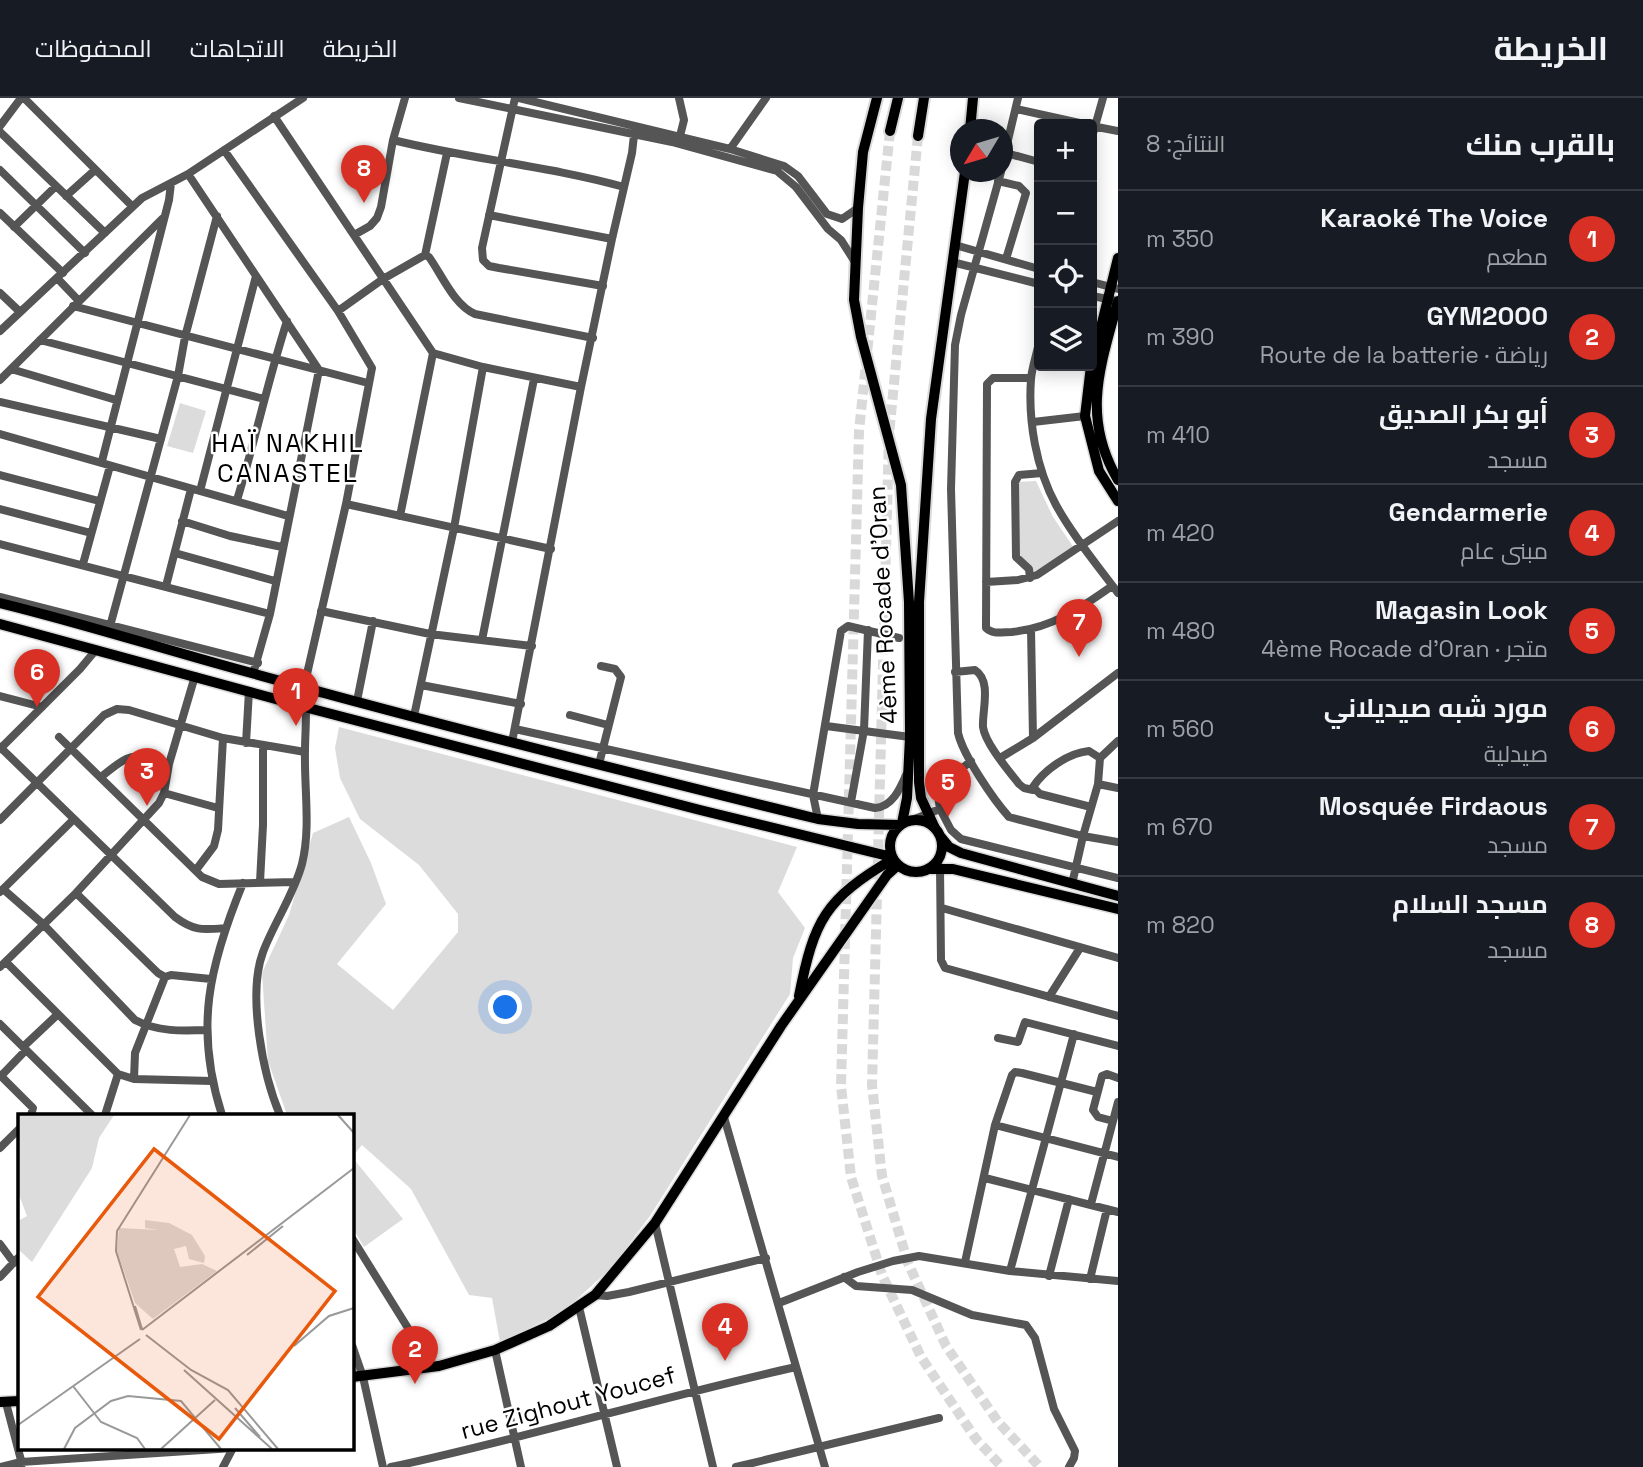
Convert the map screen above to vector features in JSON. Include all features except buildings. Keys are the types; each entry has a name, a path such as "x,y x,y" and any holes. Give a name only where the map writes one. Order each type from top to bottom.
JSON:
{"highway":[{"name":"4ème Rocade d'Oran","path":"877,98 863,152 854,300 861,337 901,485 909,602 910,737 905,823"},
{"path":"890,131 898,98"},
{"path":"918,136 924,98"},
{"path":"971,119 973,98"},
{"name":"4ème Rocade d'Oran","path":"938,832 927,815 919,782 919,602 931,419 964,182"}],"main road":[{"path":"1118,258 1115,301 1095,404 1096,424 1102,447 1118,480"},
{"path":"1097,351 1115,301"},
{"path":"1091,371 1085,416 1100,471 1118,501"},
{"path":"0,603 109,627 253,674 818,819 858,824 925,821 949,847 961,853 1118,896"},
{"path":"0,624 895,860 910,872 935,868 1118,909"},
{"path":"357,1377 451,1363 495,1350 522,1340 595,1295 655,1223 799,1000 887,874 895,860 890,840 905,823"},
{"path":"935,868 942,851 938,832"},
{"path":"799,1000 808,951 823,918 843,893 895,860"}],"street":[{"path":"0,126 22,98 132,206"},
{"path":"0,331 142,198 188,174 303,98"},
{"path":"354,235 370,226 382,207 393,140 405,98"},
{"path":"459,98 730,149 784,166 827,214 842,219 858,208"},
{"path":"603,286 489,266 483,260 482,254 489,215 512,109 517,98 634,130"},
{"path":"679,98 684,120 679,140"},
{"path":"730,149 766,98"},
{"path":"1013,122 1017,98"},
{"path":"1096,119 1103,98"},
{"path":"0,108 9,115"},
{"path":"1016,109 1061,119"},
{"path":"274,116 433,353 534,379 581,387"},
{"path":"1097,127 1118,131"},
{"path":"512,742 634,130"},
{"path":"0,132 105,233"},
{"path":"393,140 624,187"},
{"path":"679,140 777,171 799,184 828,229 841,240 855,262"},
{"path":"224,150 338,311 370,361 372,372 346,504 304,687 307,707 305,849 301,866 262,956 257,982 262,1053 280,1114"},
{"path":"338,311 383,279 425,255 447,153"},
{"path":"1013,155 1034,161"},
{"path":"0,170 85,253"},
{"path":"66,196 95,170"},
{"path":"188,174 319,370 270,614 253,674"},
{"path":"998,182 955,345 951,489 958,733 971,761 1009,817 1118,842"},
{"path":"1002,182 1019,186 1026,192 1006,259"},
{"path":"83,564 99,501 116,400 171,183"},
{"path":"14,227 57,186"},
{"path":"0,213 60,276 76,303 185,337 369,383"},
{"path":"489,215 612,239"},
{"path":"109,627 178,376 185,337 217,216"},
{"path":"1,377 163,219"},
{"path":"955,245 1034,267"},
{"path":"425,255 466,310 593,338"},
{"path":"953,262 1034,283"},
{"path":"166,586 182,521 196,490 226,390 256,276"},
{"path":"1097,283 1115,288"},
{"path":"0,293 19,312"},
{"path":"1097,297 1115,301"},
{"path":"237,500 288,321"},
{"path":"40,340 264,399"},
{"path":"400,516 433,353"},
{"path":"1031,378 993,378 987,384 985,625 987,630 995,633 1031,629 1066,617 1115,589 1056,505 1042,473 1033,422 1031,378 1034,364"},
{"path":"414,716 454,528 483,367"},
{"path":"11,369 116,400"},
{"path":"482,640 534,379"},
{"path":"0,402 161,439"},
{"path":"1033,422 1085,416"},
{"path":"0,434 288,516"},
{"path":"1030,578 1029,569 1016,557 1016,478 1019,475 1042,473"},
{"path":"0,475 99,501"},
{"path":"346,504 551,549"},
{"path":"0,509 91,533"},
{"path":"182,521 230,536 282,547"},
{"path":"986,582 1030,578 1118,521"},
{"path":"0,544 270,614"},
{"path":"175,553 275,581"},
{"path":"0,597 258,663"},
{"path":"321,611 430,634 532,646"},
{"path":"357,701 373,621"},
{"path":"818,819 813,795 842,631 848,626 899,638"},
{"path":"1031,629 1032,738"},
{"path":"851,802 864,730 868,630"},
{"path":"95,651 1,748 175,918 189,927 201,930 225,928"},
{"path":"599,764 621,674 615,669 601,666"},
{"path":"955,672 975,670 981,674 984,682 983,731 1019,784 1040,794 1091,807"},
{"path":"1000,758 1032,738 1118,673"},
{"path":"195,676 159,803 111,857 3,964 118,1074 134,1079 212,1081"},
{"path":"421,685 521,704"},
{"path":"246,743 249,691"},
{"path":"0,696 42,707"},
{"path":"0,820 104,715 117,709 129,710 222,738 305,751"},
{"path":"570,715 608,725"},
{"path":"826,726 910,737"},
{"path":"515,729 874,808 882,807 893,798 908,773"},
{"path":"58,737 202,877 219,884 294,882"},
{"path":"196,870 214,846 219,821 222,738"},
{"path":"1072,884 1098,784 1100,758 1118,741"},
{"path":"260,882 263,746"},
{"path":"1033,790 1037,781 1071,755 1089,751 1100,758"},
{"path":"100,777 130,756 144,756 169,764"},
{"path":"971,761 937,789 940,809 951,830 961,839 1118,878"},
{"path":"1098,784 1118,788"},
{"path":"164,793 218,808"},
{"path":"905,823 940,809"},
{"path":"74,819 1,891 43,924 135,1020 146,1026 176,1031 207,1030"},
{"path":"935,868 942,908 941,960 945,968 1118,1016"},
{"path":"222,1114 212,1081 207,1030 211,979 225,928 243,883"},
{"path":"76,893 165,977"},
{"path":"942,908 1118,958"},
{"path":"1049,997 1080,948"},
{"path":"165,977 171,975 211,979"},
{"path":"134,1079 135,1053 165,977"},
{"path":"31,1114 33,1108 1,1075 57,1015"},
{"path":"998,1038 1017,1042 1026,1023 1118,1046"},
{"path":"0,1024 81,1112"},
{"path":"1010,1271 1074,1034"},
{"path":"965,1262 995,1125 1009,1079 1015,1072 1097,1092"},
{"path":"105,1114 118,1074"},
{"path":"1113,1121 1098,1117 1093,1112 1104,1075 1118,1078"},
{"path":"1091,1204 1118,1102"},
{"path":"724,1117 825,1467"},
{"path":"995,1125 1118,1157"},
{"path":"0,1148 18,1130"},
{"path":"985,1178 1118,1212"},
{"path":"1049,1276 1069,1199"},
{"path":"1090,1279 1107,1209"},
{"path":"655,1223 713,1467"},
{"path":"354,1241 415,1341 422,1368"},
{"path":"0,1244 16,1260 0,1277"},
{"path":"779,1303 844,1277 901,1258 919,1256 1049,1276 1118,1281"},
{"path":"595,1295 616,1295 766,1258"},
{"path":"844,1277 856,1286 912,1290 972,1315 1026,1325 1033,1333 1054,1409 1075,1451 1069,1467"},
{"path":"579,1307 617,1467"},
{"path":"495,1350 521,1467"},
{"path":"354,1358 383,1467"},
{"name":"rue Zighout Youcef","path":"391,1467 605,1415 695,1389 796,1367"},
{"path":"3,1403 22,1464"},
{"path":"736,1467 939,1418"},
{"path":"1,1467 207,1450"},
{"path":"223,1467 232,1450"}],"shaded area":[{"path":"180,403 206,411 193,453 167,446"},
{"path":"1036,481 1053,517 1074,548 1030,574 1018,561 1018,482"},
{"path":"339,727 797,847 778,892 805,928 793,958 790,994 650,1216 611,1268 564,1311 500,1342 492,1298 469,1295 411,1189 362,1145 354,1155 354,1114 287,1114 268,1061 262,973 289,915 313,833 349,817 371,863 386,904 337,964 393,1010 458,932 458,914 419,865 360,819 340,778 335,748"},
{"path":"354,1159 403,1219 364,1247 354,1230"}],"tunnel":[{"path":"890,131 859,431 841,1086 851,1177 882,1275 921,1357 976,1439 1002,1467"},
{"path":"918,136 889,435 872,1085 882,1176 908,1263 946,1346 998,1422 1040,1467"}],"place":[{"name":"مسجد السلام","path":"364,203"},
{"name":"Mosquée Firdaous","path":"1079,657"},
{"name":"مورد شبه صيديلاني","path":"37,707"},
{"name":"Karaoké The Voice","path":"296,726"},
{"name":"أبو بكر الصديق","path":"147,806"},
{"name":"Magasin Look","path":"948,817"},
{"name":"Gendarmerie","path":"725,1361"},
{"name":"GYM2000","path":"415,1384"}],"district":[{"name":"HAÏ NAKHIL CANASTEL","path":"288,458"}]}
